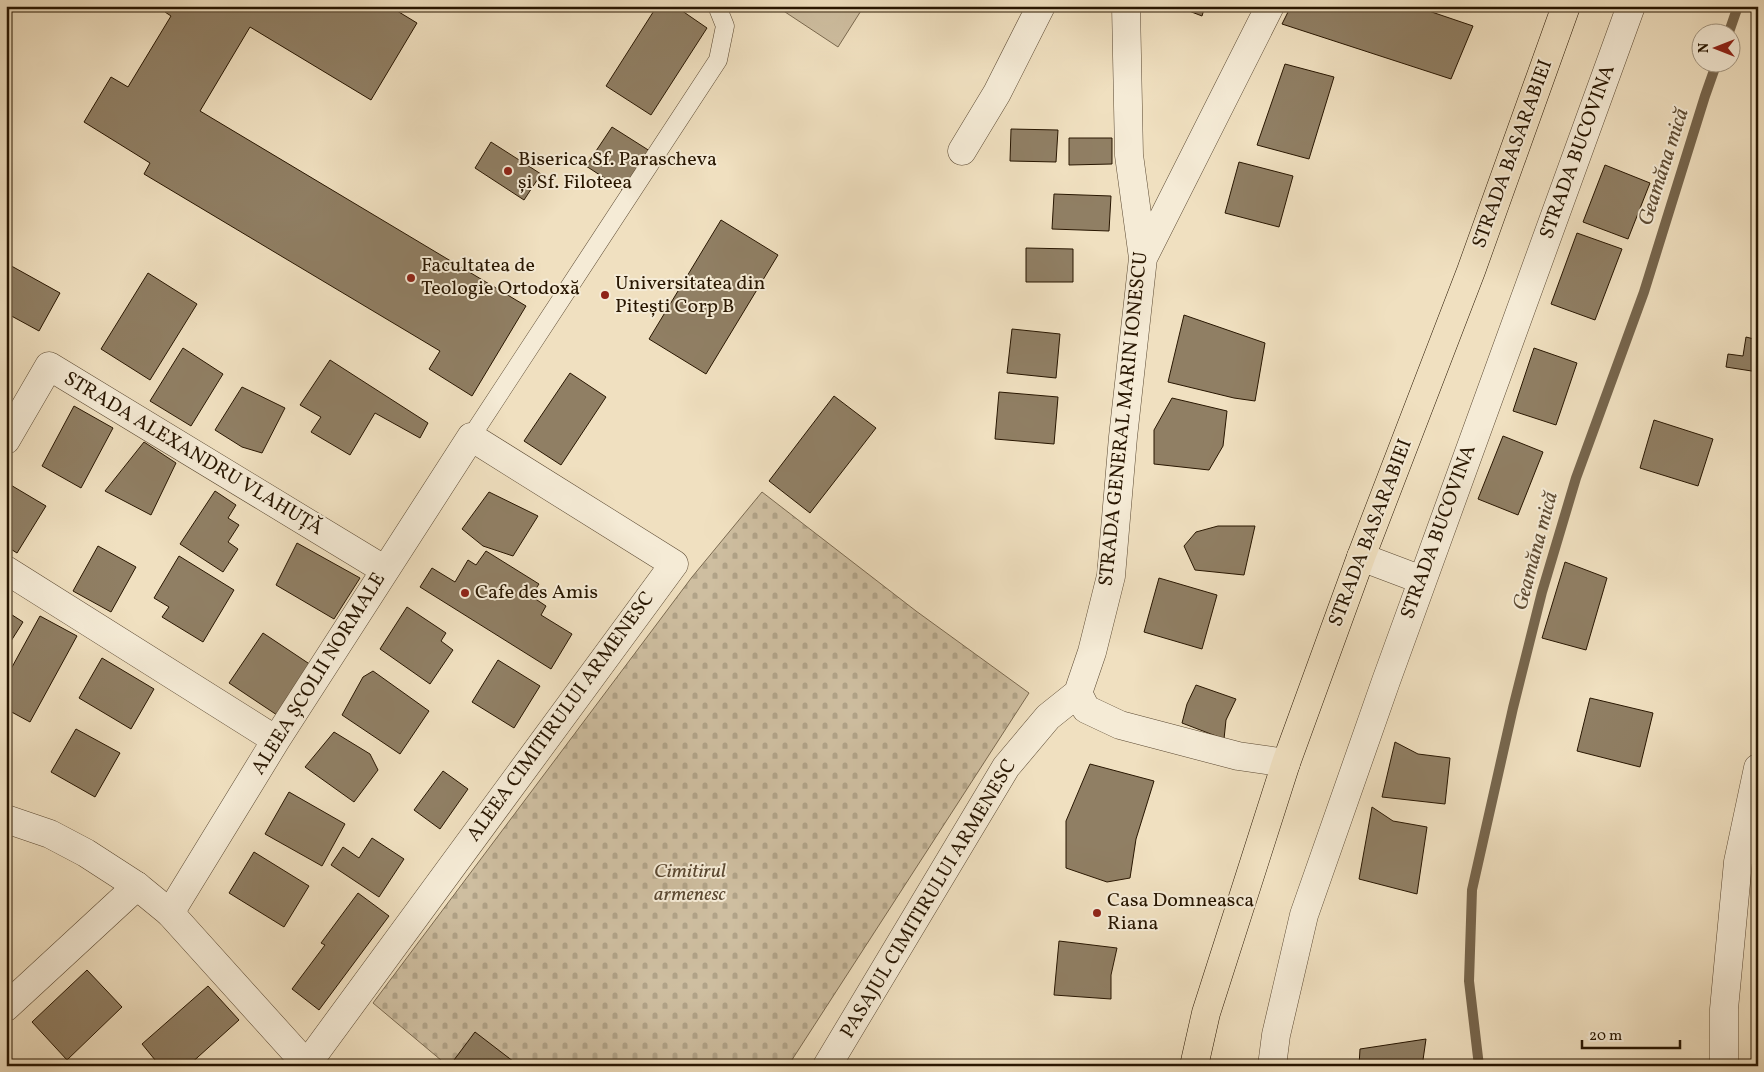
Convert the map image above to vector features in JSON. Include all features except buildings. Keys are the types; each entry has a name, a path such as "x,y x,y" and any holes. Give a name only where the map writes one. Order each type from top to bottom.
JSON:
{"main road":[{"name":"STRADA BASARABIEI","path":"1194,1066 1206,1013 1286,763 1361,557 1471,271 1566,6"}],"street":[{"path":"962,151 996,93 1041,6"},
{"name":"STRADA GENERAL MARIN IONESCU","path":"1078,693 1092,652 1111,576 1123,437 1143,258 1129,155 1126,6"},
{"path":"1143,258 1270,6"},
{"name":"STRADA BUCOVINA","path":"1272,1066 1276,1035 1304,915 1422,580 1631,6"},
{"name":"STRADA ALEXANDRU VLAHUȚĂ","path":"6,440 49,366 384,570"},
{"name":"ALEEA ȘCOLII NORMALE","path":"170,913 276,740 471,437"},
{"name":"ALEEA CIMITIRULUI ARMENESC","path":"308,1065 674,564 471,437"},
{"path":"1361,557 1422,580"},
{"path":"6,570 276,740"},
{"path":"1078,693 1086,709 1120,725 1238,756 1286,763"},
{"name":"PASAJUL CIMITIRULUI ARMENESC","path":"827,1066 1006,767 1048,717 1078,693"},
{"path":"1724,1066 1724,1009 1738,862 1758,768"},
{"path":"6,819 50,834 86,853 137,886 170,913 308,1065"},
{"path":"6,1007 137,886"}],"lane":[{"path":"471,437 718,60 725,26 718,6"}],"green space":[{"path":"776,6 864,6 838,47"},
{"name":"Cimitirul armenesc","path":"762,492 916,611 1029,693 788,1066 448,1066 373,1003 692,577"}],"waterway":[{"name":"Geamăna mică","path":"1732,22 1738,6"},
{"name":"Geamăna mică","path":"1479,1066 1469,981 1472,890 1513,708 1542,592 1576,478 1644,292 1713,72"}],"place":[{"name":"Biserica Sf. Parascheva și Sf. Filoteea","path":"508,171"},
{"name":"Facultatea de Teologie Ortodoxă","path":"411,278"},
{"name":"Universitatea din Pitești Corp B","path":"605,295"},
{"name":"Cafe des Amis","path":"465,593"},
{"name":"Casa Domneasca Riana","path":"1097,913"}]}
